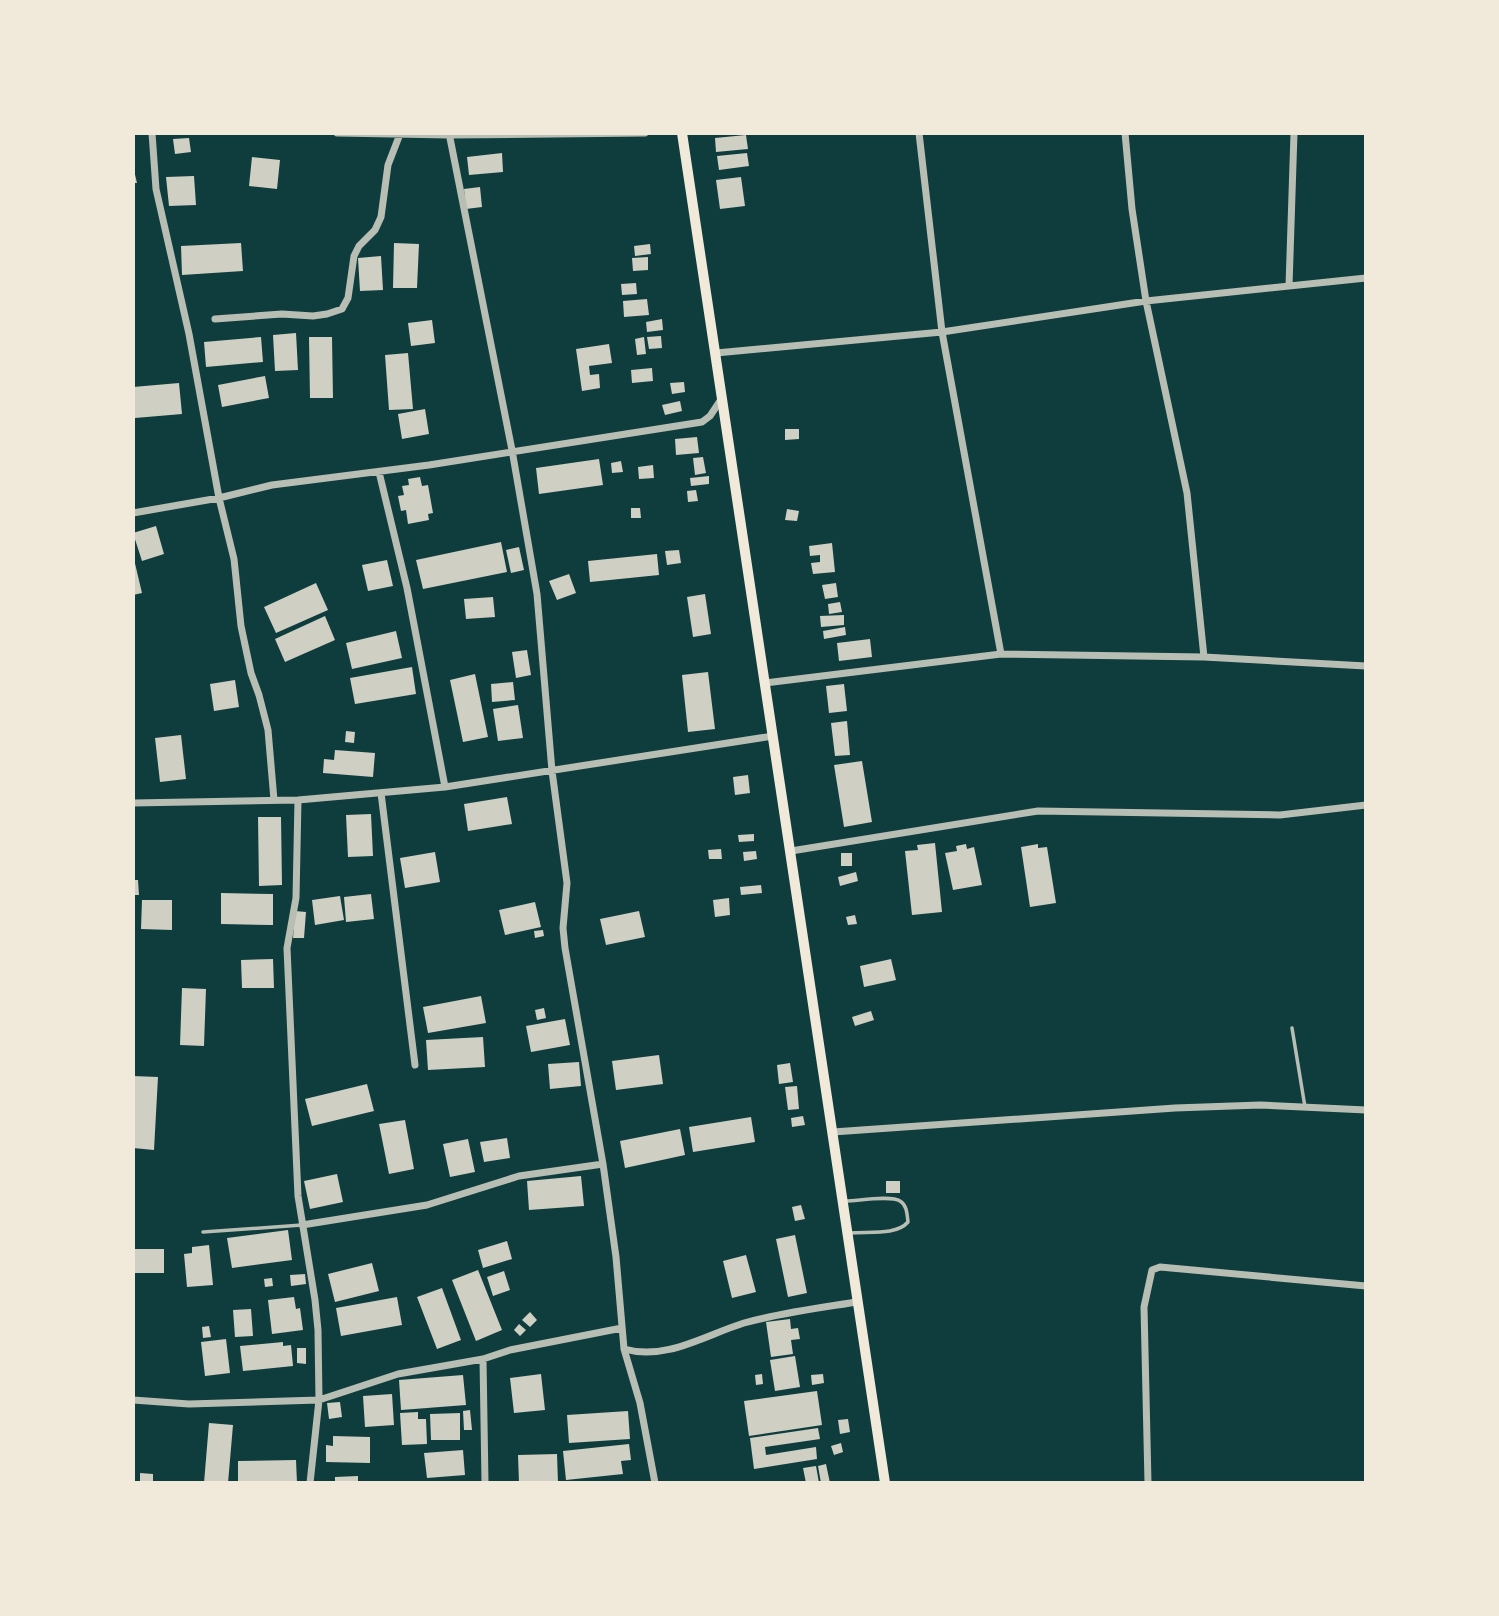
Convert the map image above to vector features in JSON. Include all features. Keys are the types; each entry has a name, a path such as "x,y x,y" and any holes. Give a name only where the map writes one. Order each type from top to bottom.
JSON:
{"main road":[{"path":"682,133 833,1132 856,1302 886,1483"}],"street":[{"path":"152,133 156,189 189,334 219,498 234,559 241,626 251,674 268,730 274,800"},
{"path":"337,133 645,133"},
{"path":"919,133 942,332 1001,654"},
{"path":"1125,133 1132,209 1146,301 1187,493 1204,657"},
{"path":"1289,286 1294,133"},
{"path":"215,319 282,314 313,316 342,309 348,298 354,256 382,217 388,165 400,134"},
{"path":"449,134 512,450 537,594 552,771 567,883 563,928 565,948 603,1164 616,1257 624,1349 640,1403 655,1483"},
{"path":"716,354 942,332 1146,301 1366,278"},
{"path":"133,513 219,498 272,485 379,472 702,422 710,416 722,397"},
{"path":"379,472 407,588 445,787"},
{"path":"765,683 1001,654 1204,657 1366,666"},
{"path":"133,803 298,800 445,787 773,736"},
{"path":"381,793 415,1065"},
{"path":"298,800 296,898 287,948 302,1225 316,1300 319,1400 310,1483"},
{"path":"791,851 1038,811 1280,815 1366,805"},
{"path":"833,1132 1175,1108 1260,1105 1366,1110"},
{"path":"302,1225 427,1205 519,1175 603,1164"},
{"path":"1148,1483 1144,1307 1152,1270 1160,1267 1366,1286"},
{"path":"624,1349 642,1353 666,1351 744,1323 856,1302"},
{"path":"133,1400 189,1404 319,1400 398,1374 483,1359 535,1345 622,1328"},
{"path":"483,1359 485,1483"}],"lane":[{"path":"1292,1028 1305,1107"},
{"path":"843,1202 891,1199 900,1201 907,1210 908,1222 902,1228 848,1233"},
{"path":"202,1232 302,1225"}],"building":[{"path":"746,135 748,149 716,152 715,138"},
{"path":"189,138 191,152 175,154 173,139"},
{"path":"502,153 503,172 469,175 467,157"},
{"path":"747,153 749,166 719,170 717,156"},
{"path":"252,157 280,160 277,189 249,186"},
{"path":"133,166 137,183 133,183"},
{"path":"194,176 196,205 169,206 166,177"},
{"path":"741,177 745,206 720,209 716,180"},
{"path":"480,187 482,207 466,209 464,189"},
{"path":"241,243 243,271 182,275 181,246"},
{"path":"394,243 419,244 417,288 393,288"},
{"path":"650,244 651,254 635,256 634,246"},
{"path":"381,256 383,290 360,291 358,258"},
{"path":"648,257 648,270 633,271 632,258"},
{"path":"636,283 637,294 622,295 621,284"},
{"path":"647,299 649,315 624,317 623,301"},
{"path":"662,319 663,330 647,332 646,322"},
{"path":"432,320 435,343 411,346 408,323"},
{"path":"296,333 298,370 275,371 273,335"},
{"path":"661,336 662,348 649,349 647,337"},
{"path":"261,337 263,362 206,367 204,342"},
{"path":"309,337 332,337 333,398 310,398"},
{"path":"644,337 646,354 637,355 635,339"},
{"path":"609,344 612,363 589,366 590,375 599,374 600,388 582,391 576,349"},
{"path":"408,353 413,409 389,410 385,355"},
{"path":"652,368 653,381 632,383 631,370"},
{"path":"265,376 269,398 222,407 218,385"},
{"path":"684,382 685,392 672,394 670,383"},
{"path":"179,383 182,414 135,418 133,387"},
{"path":"680,401 682,411 665,415 662,405"},
{"path":"425,409 429,434 402,439 398,414"},
{"path":"785,429 799,429 799,439 785,440"},
{"path":"697,437 699,453 676,455 675,439"},
{"path":"703,457 706,473 695,475 693,458"},
{"path":"599,459 603,485 539,494 536,468"},
{"path":"621,461 623,472 612,473 611,463"},
{"path":"653,465 654,478 639,479 638,467"},
{"path":"709,476 709,484 691,486 690,478"},
{"path":"420,477 422,486 428,485 433,513 428,514 429,520 408,524 406,510 401,511 398,496 404,495 402,486 409,485 408,479"},
{"path":"696,490 698,501 688,502 687,491"},
{"path":"631,508 640,508 641,518 631,518"},
{"path":"787,509 799,511 797,521 785,520"},
{"path":"156,526 164,554 142,561 133,533"},
{"path":"501,542 507,572 423,589 416,560"},
{"path":"832,543 835,572 813,574 811,563 820,562 820,555 810,556 809,546"},
{"path":"519,547 524,570 511,573 506,550"},
{"path":"679,550 681,563 667,565 665,551"},
{"path":"657,554 659,575 590,582 588,561"},
{"path":"133,555 142,593 133,595"},
{"path":"387,560 393,586 368,591 362,565"},
{"path":"569,574 576,593 557,600 549,581"},
{"path":"316,583 328,610 276,633 264,607"},
{"path":"836,583 838,597 825,599 822,585"},
{"path":"705,594 711,634 693,637 687,597"},
{"path":"493,597 495,617 466,619 464,599"},
{"path":"840,602 842,612 829,614 828,604"},
{"path":"844,615 844,625 821,627 820,616"},
{"path":"325,616 335,640 285,662 275,639"},
{"path":"845,627 846,635 824,639 823,631"},
{"path":"396,631 402,658 352,669 346,643"},
{"path":"870,639 872,657 839,661 837,643"},
{"path":"527,650 531,675 516,678 512,652"},
{"path":"412,667 416,694 355,704 350,678"},
{"path":"708,672 715,729 688,732 682,675"},
{"path":"475,674 488,737 463,742 450,680"},
{"path":"235,680 239,707 214,711 210,684"},
{"path":"513,682 515,700 492,702 491,684"},
{"path":"844,684 847,711 829,713 826,686"},
{"path":"518,705 523,738 498,741 493,709"},
{"path":"847,721 850,755 835,756 831,723"},
{"path":"346,731 355,732 354,743 345,742"},
{"path":"181,735 186,779 160,782 155,738"},
{"path":"335,750 375,753 373,777 323,773 324,759 334,760"},
{"path":"862,761 872,822 844,827 834,765"},
{"path":"748,775 750,793 735,795 733,777"},
{"path":"507,797 512,824 468,831 464,804"},
{"path":"371,814 373,856 348,857 346,815"},
{"path":"258,817 281,817 282,885 259,886"},
{"path":"754,834 754,841 739,842 738,835"},
{"path":"935,843 942,912 912,915 905,851 918,850 917,845"},
{"path":"966,844 967,849 974,847 982,885 953,890 945,853 957,851 956,846"},
{"path":"1038,844 1038,848 1047,847 1056,903 1030,907 1021,847"},
{"path":"721,849 722,859 709,859 708,850"},
{"path":"756,851 757,859 744,861 743,852"},
{"path":"435,852 440,882 405,888 400,858"},
{"path":"841,853 852,853 852,866 841,866"},
{"path":"856,872 858,881 840,886 838,877"},
{"path":"133,880 138,880 139,895 133,895"},
{"path":"761,885 762,893 741,895 740,887"},
{"path":"221,893 273,894 273,925 221,924"},
{"path":"371,894 374,919 346,922 344,897"},
{"path":"340,896 344,920 315,925 312,900"},
{"path":"729,898 730,915 715,917 713,900"},
{"path":"142,900 172,900 172,930 141,929"},
{"path":"535,902 541,927 505,935 499,910"},
{"path":"295,911 306,912 304,938 293,938"},
{"path":"639,911 645,937 606,945 600,919"},
{"path":"855,915 857,924 848,925 846,917"},
{"path":"543,930 544,936 535,938 534,931"},
{"path":"273,959 274,988 242,988 241,960"},
{"path":"891,959 896,980 864,987 860,966"},
{"path":"182,988 206,989 204,1046 180,1045"},
{"path":"481,996 486,1023 428,1033 423,1007"},
{"path":"544,1008 546,1018 537,1020 535,1010"},
{"path":"871,1011 874,1020 855,1026 852,1017"},
{"path":"565,1019 570,1045 531,1052 526,1026"},
{"path":"483,1037 485,1067 428,1070 426,1040"},
{"path":"659,1055 663,1084 616,1090 612,1061"},
{"path":"579,1062 581,1086 550,1089 548,1064"},
{"path":"790,1063 793,1082 779,1084 777,1065"},
{"path":"133,1076 158,1077 154,1150 133,1148"},
{"path":"367,1084 374,1111 312,1126 305,1099"},
{"path":"797,1086 799,1109 788,1110 785,1087"},
{"path":"803,1116 805,1125 792,1127 791,1118"},
{"path":"751,1117 755,1142 693,1152 689,1127"},
{"path":"405,1120 414,1169 389,1174 379,1124"},
{"path":"680,1129 685,1155 625,1168 620,1141"},
{"path":"507,1138 510,1158 484,1162 480,1142"},
{"path":"468,1139 475,1172 450,1177 443,1144"},
{"path":"337,1174 343,1202 310,1209 304,1181"},
{"path":"581,1176 584,1206 529,1210 527,1181"},
{"path":"886,1181 900,1181 900,1193 886,1193"},
{"path":"801,1205 805,1219 795,1221 792,1207"},
{"path":"288,1230 292,1260 232,1268 227,1238"},
{"path":"795,1235 807,1293 788,1297 776,1239"},
{"path":"507,1241 512,1259 483,1268 478,1250"},
{"path":"209,1245 213,1285 187,1287 184,1254 192,1253 192,1247"},
{"path":"133,1249 164,1249 164,1273 133,1273"},
{"path":"746,1255 756,1292 732,1298 723,1261"},
{"path":"372,1263 379,1291 335,1302 328,1274"},
{"path":"478,1270 502,1330 476,1341 452,1280"},
{"path":"504,1271 510,1290 493,1296 487,1277"},
{"path":"305,1274 306,1284 291,1286 290,1275"},
{"path":"272,1278 273,1286 265,1287 264,1279"},
{"path":"442,1288 461,1340 437,1349 417,1297"},
{"path":"294,1297 296,1309 300,1308 303,1330 272,1334 268,1300"},
{"path":"397,1297 402,1325 341,1336 336,1308"},
{"path":"251,1309 253,1336 235,1337 233,1310"},
{"path":"530,1312 537,1320 530,1327 522,1320"},
{"path":"790,1319 791,1329 798,1328 800,1339 791,1340 793,1354 771,1357 766,1322"},
{"path":"519,1324 526,1330 520,1336 514,1330"},
{"path":"209,1326 211,1337 203,1338 202,1327"},
{"path":"226,1339 230,1373 205,1376 201,1342"},
{"path":"283,1342 283,1346 291,1345 293,1366 243,1371 240,1346"},
{"path":"297,1348 306,1348 306,1364 297,1363"},
{"path":"795,1356 800,1387 775,1391 770,1360"},
{"path":"541,1374 545,1410 514,1413 510,1378"},
{"path":"762,1374 763,1384 756,1385 755,1375"},
{"path":"823,1374 824,1383 812,1385 811,1375"},
{"path":"463,1375 466,1405 401,1410 399,1380"},
{"path":"817,1391 822,1425 749,1436 744,1401"},
{"path":"392,1394 394,1425 365,1427 363,1396"},
{"path":"340,1402 342,1417 329,1419 327,1403"},
{"path":"470,1410 472,1430 464,1430 463,1411"},
{"path":"628,1411 630,1439 569,1443 567,1415"},
{"path":"418,1412 418,1419 426,1419 427,1444 402,1445 400,1413"},
{"path":"460,1413 460,1440 431,1440 430,1414"},
{"path":"848,1419 850,1432 840,1434 838,1420"},
{"path":"209,1423 233,1425 228,1483 204,1483"},
{"path":"818,1428 820,1439 765,1447 766,1455 816,1447 817,1459 754,1469 750,1438"},
{"path":"333,1436 370,1437 370,1463 326,1462 326,1445 333,1446"},
{"path":"841,1443 843,1452 834,1455 831,1446"},
{"path":"629,1444 631,1460 621,1461 623,1474 566,1480 563,1451"},
{"path":"463,1450 465,1475 427,1478 424,1453"},
{"path":"557,1454 558,1483 519,1483 518,1455"},
{"path":"296,1460 297,1483 238,1483 238,1461"},
{"path":"826,1464 830,1483 821,1483 818,1466"},
{"path":"816,1466 819,1483 806,1483 803,1468"},
{"path":"140,1473 153,1474 153,1483 140,1483"},
{"path":"358,1476 358,1483 335,1483 335,1477"}]}
